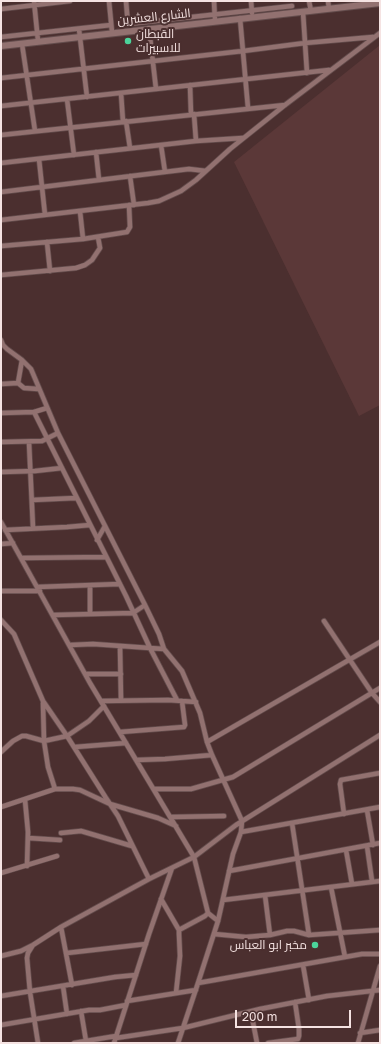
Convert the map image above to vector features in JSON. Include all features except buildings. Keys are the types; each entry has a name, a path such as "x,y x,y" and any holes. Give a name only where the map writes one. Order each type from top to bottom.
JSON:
{"street":[{"path":"1,9 34,3 70,1"},
{"path":"109,1 112,32"},
{"path":"126,1 129,31"},
{"path":"214,1 215,21"},
{"path":"251,1 252,14"},
{"path":"309,1 311,11"},
{"path":"328,1 329,9"},
{"path":"34,3 38,42"},
{"path":"128,24 215,14 252,14 292,3 293,13"},
{"name":"الشارع العشرين","path":"1,46 240,18 252,14 293,13 380,3"},
{"path":"302,12 306,43 307,72"},
{"path":"182,18 183,25"},
{"path":"240,18 248,108"},
{"path":"1,37 111,25"},
{"path":"79,28 87,97"},
{"path":"149,28 156,89"},
{"path":"1,220 159,201 181,191 243,138 380,33"},
{"path":"1,78 375,36"},
{"path":"22,44 35,131"},
{"path":"1,106 330,70"},
{"path":"190,85 196,141"},
{"path":"121,93 130,148"},
{"path":"66,99 74,155"},
{"path":"1,135 285,105"},
{"path":"1,163 196,141 243,138"},
{"path":"161,145 165,172"},
{"path":"96,152 99,180"},
{"path":"39,158 45,215"},
{"path":"1,192 193,169 206,171"},
{"path":"1,246 98,237 127,232 130,227 130,176"},
{"path":"80,211 83,238"},
{"path":"1,275 76,268 85,265 92,260 100,248 98,237"},
{"path":"47,242 50,271"},
{"path":"1,340 3,345 31,369 38,389 58,433 145,605 159,634 164,649 182,671 200,713 212,756 242,821 218,921 178,1043"},
{"path":"18,383 22,360"},
{"path":"1,384 18,383 24,388 38,389"},
{"path":"1,413 34,412 47,408"},
{"path":"34,412 177,700"},
{"path":"1,442 29,442 47,440 58,433"},
{"path":"29,442 33,528"},
{"path":"1,472 62,468"},
{"path":"32,500 76,498"},
{"path":"1,522 85,674 194,858 208,913 218,921"},
{"path":"5,530 90,525"},
{"path":"97,540 105,526"},
{"path":"1,544 13,543"},
{"path":"22,558 106,557"},
{"path":"1,591 120,584"},
{"path":"90,586 90,614"},
{"path":"53,615 133,613 145,605"},
{"path":"1,620 14,634 43,702 75,747 118,816 149,879"},
{"path":"324,622 372,693 380,702"},
{"path":"207,742 380,642"},
{"path":"70,645 93,644 164,649"},
{"path":"120,646 121,700"},
{"path":"85,674 121,674"},
{"path":"154,789 191,788 233,777 380,688"},
{"path":"101,701 177,700 196,702"},
{"path":"120,732 184,727 182,701"},
{"path":"43,702 44,741 48,767 55,789"},
{"path":"1,752 13,741 22,736 44,741 67,736 90,721 104,706"},
{"path":"1,956 21,951 33,945 61,927 149,879 194,858 242,821 380,734"},
{"path":"75,747 126,744"},
{"path":"136,760 212,756"},
{"path":"344,814 340,784 341,780 380,773"},
{"path":"1,807 55,789 65,788 80,790 110,804 144,813 176,826"},
{"path":"25,800 28,838 27,866"},
{"path":"240,832 380,807"},
{"path":"367,810 373,845"},
{"path":"171,817 224,816"},
{"path":"292,823 296,858 309,935"},
{"path":"61,833 81,831 132,846"},
{"path":"28,838 60,840"},
{"path":"229,871 380,843"},
{"path":"367,846 372,881"},
{"path":"346,850 352,884"},
{"path":"1,873 57,856"},
{"path":"115,1039 160,899 172,868"},
{"path":"223,900 380,881"},
{"path":"331,887 345,957"},
{"path":"265,896 270,935"},
{"path":"160,899 179,930 180,956 176,993"},
{"path":"179,930 208,913"},
{"path":"61,927 72,984"},
{"path":"214,934 246,937 294,931 309,935 380,930"},
{"path":"67,953 146,944"},
{"path":"33,945 27,958 30,992 38,1043"},
{"path":"198,983 362,954 380,954"},
{"path":"303,965 309,1000"},
{"path":"358,1043 380,966"},
{"path":"1,996 115,977 136,975"},
{"path":"63,986 67,1014"},
{"path":"1,1025 81,1011 100,1010 127,1003 196,990"},
{"path":"74,1043 115,1039 183,1028 295,1002 348,993 380,990"},
{"path":"268,1043 298,1039 299,1029 295,1002"},
{"path":"81,1011 86,1041"},
{"path":"251,1012 257,1043"},
{"path":"360,1033 380,1030"}],"shaded area":[{"path":"380,45 380,405 359,416 234,162"}],"place":[{"name":"القبطان للاسبيرات","path":"128,41"},
{"name":"مخبر ابو العباس","path":"315,945"}]}
